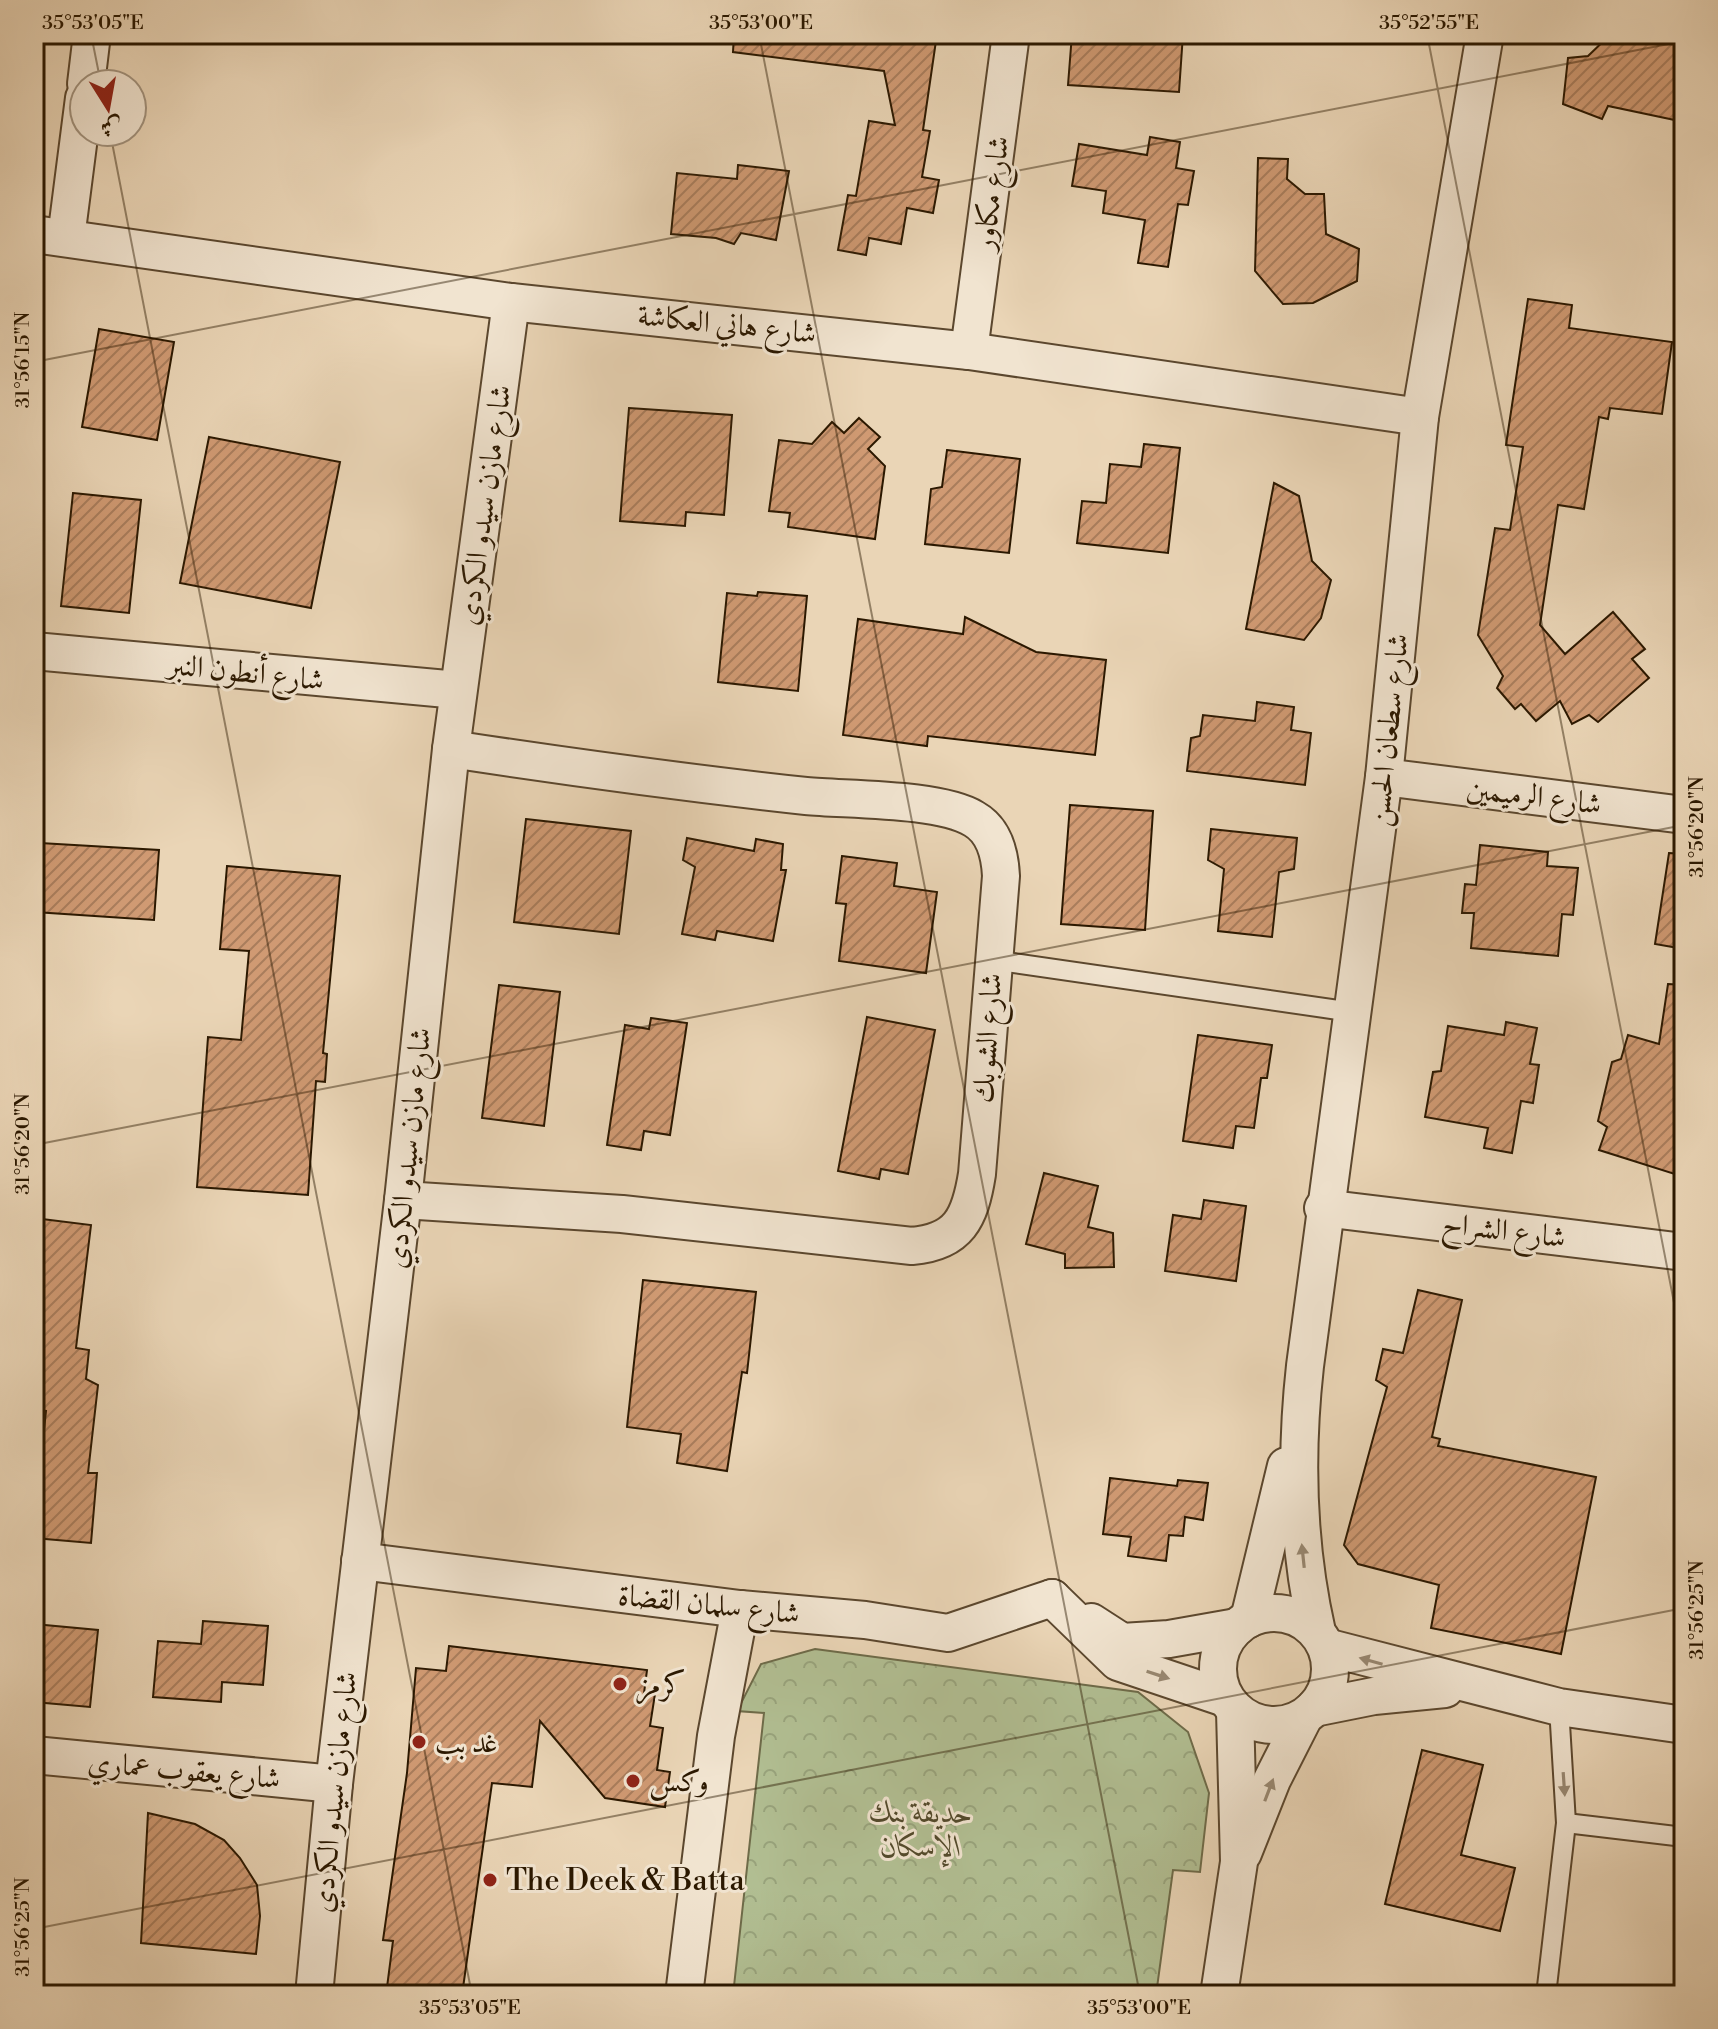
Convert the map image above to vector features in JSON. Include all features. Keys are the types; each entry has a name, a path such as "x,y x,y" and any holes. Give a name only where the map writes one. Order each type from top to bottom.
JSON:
{"street":[{"path":"88,68 92,34"},
{"name":"شارع مكاور","path":"969,351 1011,34"},
{"name":"شارع سطعان الحسن","path":"1322,1640 1300,1525 1298,1427 1323,1208 1384,777 1420,417 1485,34"},
{"path":"50,236 72,148"},
{"name":"شارع هاني العكاشة","path":"50,236 511,302 969,351 1420,417"},
{"name":"شارع مازن سيدو الكردي","path":"314,1995 334,1784 403,1200 451,749 511,302"},
{"name":"شارع أنطون النبر","path":"34,651 401,688 458,690"},
{"name":"شارع الشوبك","path":"403,1200 622,1214 858,1242 934,1244 958,1229 970,1210 974,1195 1000,853 989,832 974,818 921,804 808,796 451,749"},
{"name":"شارع الرميمين","path":"1384,777 1684,815"},
{"name":"شارع الشراح","path":"1323,1208 1684,1252"},
{"name":"شارع سطعان الحسن","path":"1243,1623 1298,1427"},
{"name":"شارع سلمان القضاة","path":"360,1561 740,1609 865,1620 948,1633 1052,1598"},
{"path":"1052,1598 1122,1642 1169,1639 1285,1614 1303,1620 1322,1640 1470,1687 1559,1707 1684,1725"},
{"path":"1052,1598 1118,1662 1230,1704 1251,1721 1269,1725 1287,1724 1309,1713 1374,1696 1470,1687"},
{"path":"684,1995 713,1751 740,1609"},
{"path":"1219,1995 1239,1862 1230,1704 1218,1680 1218,1661 1224,1642 1243,1623"},
{"path":"1239,1862 1272,1780 1330,1679 1322,1640"},
{"name":"شارع يعقوب عماري","path":"34,1755 334,1784"}],"lane":[{"path":"993,960 1352,1012"},
{"path":"1546,1995 1566,1823 1559,1707"},
{"path":"1566,1823 1684,1837"}],"green space":[{"name":"حديقة بنك الإسكان","path":"815,1649 1138,1692 1188,1732 1209,1793 1200,1872 1173,1870 1156,1995 712,1995 712,1987 734,1986 764,1713 737,1711 761,1664"}],"building":[{"path":"734,34 937,34 923,130 930,131 922,177 939,180 933,213 907,208 901,244 869,238 866,255 838,250 848,195 856,196 869,121 895,125 884,71 733,52"},
{"path":"1072,34 1183,34 1179,92 1068,85"},
{"path":"1611,34 1684,34 1684,122 1608,106 1602,119 1563,104 1568,58 1588,56"},
{"path":"1150,137 1180,142 1176,168 1194,171 1188,205 1178,204 1168,267 1138,263 1145,220 1103,213 1106,191 1072,186 1079,144 1147,155"},
{"path":"1258,158 1288,159 1287,179 1305,194 1324,194 1326,234 1359,249 1357,281 1313,303 1283,304 1255,271"},
{"path":"738,165 789,171 776,240 741,233 734,244 716,238 671,234 677,173 737,179"},
{"path":"1528,299 1572,305 1569,328 1672,342 1662,414 1610,408 1608,419 1599,417 1584,509 1558,505 1540,625 1565,654 1613,612 1645,649 1632,659 1649,678 1598,722 1589,715 1572,724 1560,701 1536,721 1521,704 1515,709 1497,688 1503,676 1478,635 1495,528 1510,530 1523,447 1506,445"},
{"path":"99,329 174,342 157,440 82,427"},
{"path":"629,408 732,415 724,515 686,512 685,526 620,521"},
{"path":"859,418 880,437 868,449 885,466 875,539 788,527 790,513 769,511 779,440 812,444 832,422 844,433"},
{"path":"209,437 340,462 311,608 180,583"},
{"path":"1144,444 1180,448 1168,553 1077,543 1082,501 1106,503 1110,464 1141,467"},
{"path":"947,450 1020,459 1009,553 925,544 931,489 942,487"},
{"path":"1274,483 1299,496 1312,561 1331,580 1321,618 1304,640 1246,629"},
{"path":"73,493 141,500 129,613 61,606"},
{"path":"758,592 807,596 798,691 718,682 727,593 757,596"},
{"path":"965,617 1036,652 1106,660 1095,755 928,736 927,746 843,735 858,619 963,634"},
{"path":"1257,702 1294,707 1291,730 1311,733 1305,785 1187,771 1191,738 1200,736 1203,715 1255,721"},
{"path":"1070,805 1153,811 1145,930 1061,924"},
{"path":"526,819 631,831 619,934 514,922"},
{"path":"1211,829 1297,838 1294,869 1279,872 1272,937 1218,931 1224,869 1208,860"},
{"path":"687,838 754,851 756,839 783,844 781,870 786,870 773,941 717,931 715,940 682,934 695,867 683,860"},
{"path":"40,843 159,850 154,920 35,912"},
{"path":"1480,845 1548,852 1547,866 1578,868 1573,915 1562,914 1558,956 1471,948 1474,913 1462,913 1465,884 1476,885"},
{"path":"1669,853 1684,854 1684,949 1655,944"},
{"path":"842,856 897,863 894,886 937,892 926,973 839,961 846,904 836,903"},
{"path":"227,866 340,876 323,1053 327,1054 325,1082 316,1081 308,1195 197,1187 208,1037 241,1040 249,951 220,949"},
{"path":"1668,984 1684,985 1684,1177 1599,1150 1607,1127 1598,1121 1612,1062 1621,1059 1628,1035 1659,1044"},
{"path":"499,985 560,992 544,1126 482,1118"},
{"path":"867,1017 935,1030 908,1174 881,1169 879,1179 838,1171"},
{"path":"651,1018 687,1023 670,1135 644,1131 641,1150 607,1145 625,1025 649,1029"},
{"path":"1506,1022 1537,1028 1530,1064 1539,1065 1533,1103 1521,1101 1512,1153 1484,1148 1488,1128 1425,1117 1433,1072 1441,1071 1448,1026 1504,1035"},
{"path":"1198,1035 1272,1045 1267,1078 1261,1078 1254,1128 1236,1126 1233,1148 1183,1141"},
{"path":"1044,1173 1098,1186 1088,1227 1113,1233 1114,1267 1065,1268 1065,1254 1026,1244"},
{"path":"1204,1200 1246,1206 1236,1281 1165,1271 1173,1215 1201,1219"},
{"path":"34,1218 91,1225 76,1348 89,1350 86,1379 98,1385 88,1473 97,1473 91,1543 34,1538 34,1468 40,1468 46,1411 34,1410"},
{"path":"643,1280 756,1292 747,1373 742,1372 727,1471 677,1463 681,1434 627,1427"},
{"path":"1418,1290 1462,1300 1432,1437 1440,1439 1438,1446 1596,1477 1561,1654 1431,1628 1439,1585 1358,1564 1344,1545 1387,1387 1376,1380 1383,1349 1403,1353"},
{"path":"1110,1478 1177,1486 1178,1480 1208,1483 1203,1520 1185,1517 1183,1536 1169,1535 1166,1561 1128,1556 1131,1537 1103,1534"},
{"path":"203,1621 268,1626 263,1685 222,1682 221,1702 153,1697 158,1641 201,1644"},
{"path":"34,1624 98,1630 90,1707 34,1702"},
{"path":"449,1646 647,1670 644,1693 655,1694 650,1726 663,1728 657,1770 670,1772 665,1807 605,1798 540,1721 532,1787 492,1783 462,1995 386,1995 393,1941 383,1940 407,1773 416,1668 446,1671"},
{"path":"1422,1750 1483,1765 1461,1855 1515,1868 1500,1931 1385,1904"},
{"path":"148,1813 195,1824 224,1840 240,1858 257,1885 260,1916 256,1954 141,1943"}],"place":[{"name":"كرمز","path":"620,1684"},
{"name":"غد بب","path":"419,1742"},
{"name":"وكس","path":"633,1781"},
{"name":"The Deek & Batta","path":"490,1880"}]}
